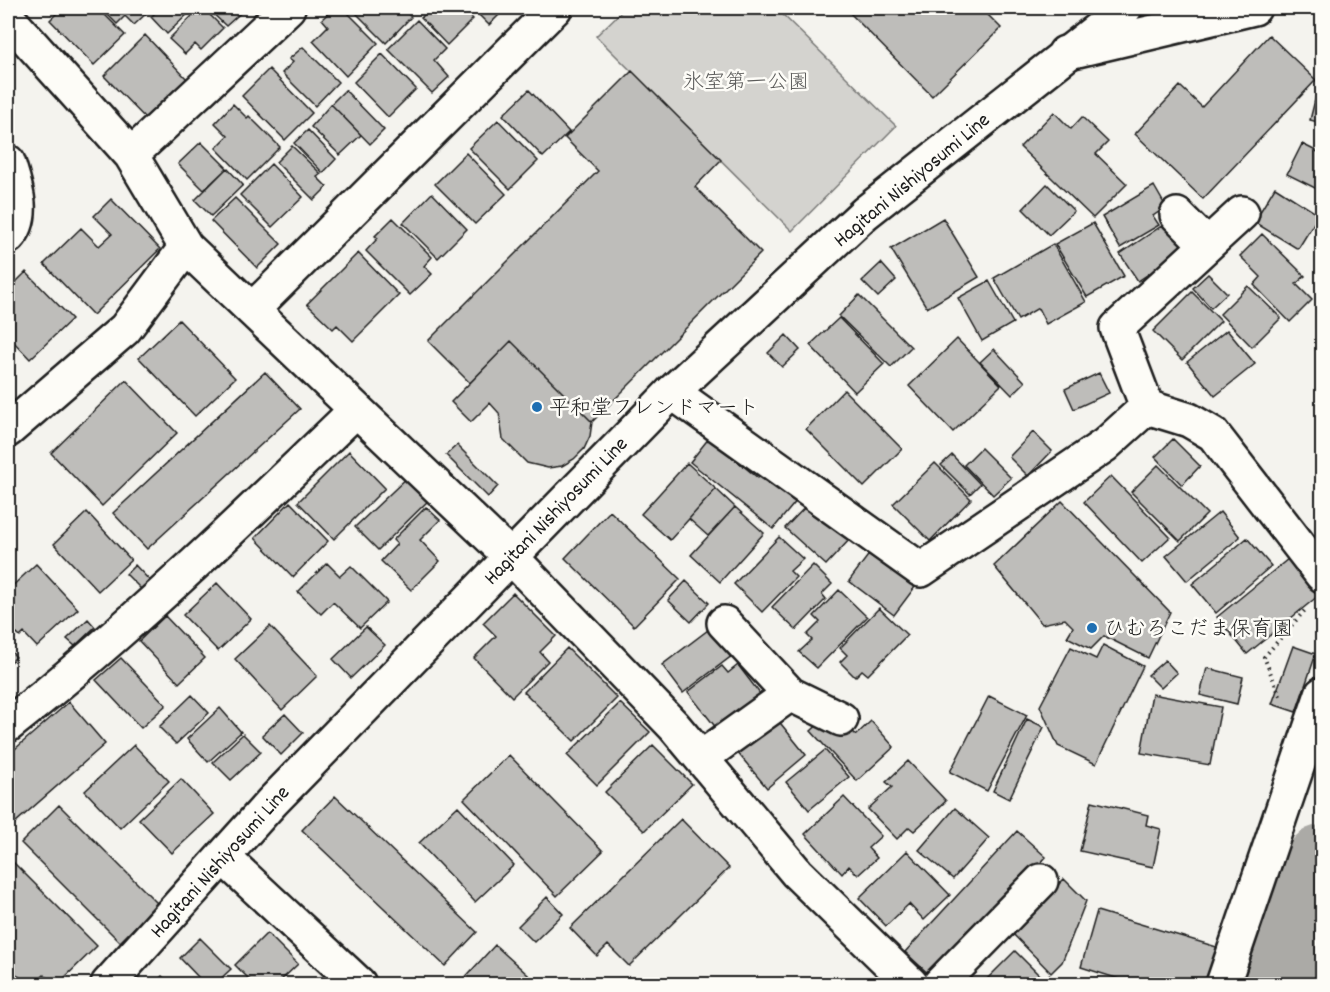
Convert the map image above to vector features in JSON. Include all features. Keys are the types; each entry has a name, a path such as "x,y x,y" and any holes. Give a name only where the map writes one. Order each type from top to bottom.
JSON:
{"street":[{"path":"14,8 8,16 132,155 186,247 510,556 674,726 797,873 911,984"},
{"path":"132,155 288,8"},
{"path":"252,310 555,8"},
{"name":"Hagitani Nishiyosumi Line","path":"108,984 272,802 672,392 865,213 1065,53 1125,8"},
{"path":"1065,53 1254,8"},
{"path":"8,162 19,212 17,223 8,237"},
{"path":"1147,407 1117,328 1242,213"},
{"path":"1177,215 1207,245"},
{"path":"8,430 125,329 186,247"},
{"path":"672,392 921,570 1105,445 1147,407"},
{"path":"1147,407 1189,420 1214,434 1323,575"},
{"path":"8,725 195,566 356,410"},
{"path":"724,623 790,694 841,719"},
{"path":"701,758 790,694"},
{"path":"1223,984 1323,694"},
{"path":"223,857 360,984"},
{"path":"940,984 1041,881"}],"path":[{"path":"1282,699 1264,657 1308,607"}],"green space":[{"name":"氷室第一公園","path":"625,8 776,8 896,126 792,231 596,36"}],"building":[{"path":"62,8 98,8 125,35 94,65 50,20"},
{"path":"101,8 152,8 134,25 125,16 117,24"},
{"path":"160,8 194,8 167,34 151,17"},
{"path":"200,8 203,8 223,28 201,50 195,44 185,54 169,39"},
{"path":"207,8 246,8 226,26"},
{"path":"334,8 343,8 378,43 346,76 313,41 328,26 322,19"},
{"path":"402,8 411,17 386,43 352,9"},
{"path":"431,8 462,8 473,19 447,45 421,18"},
{"path":"472,8 506,8 489,25"},
{"path":"845,8 981,8 1001,28 932,96"},
{"path":"417,20 445,49 434,60 449,77 432,93 388,49"},
{"path":"145,35 187,79 147,120 104,76"},
{"path":"1269,35 1316,80 1203,199 1135,134 1180,86 1202,107"},
{"path":"303,47 338,82 315,106 282,73 293,62 289,59"},
{"path":"382,54 416,89 388,117 354,82"},
{"path":"269,69 312,113 285,140 242,96"},
{"path":"632,71 721,160 695,187 761,253 592,422 511,341 470,383 428,341 598,171 565,138"},
{"path":"1322,72 1322,123 1310,120"},
{"path":"345,90 384,130 370,144 331,104"},
{"path":"529,90 569,132 543,157 503,115"},
{"path":"233,104 247,118 249,116 280,147 247,180 216,148 228,136 215,123"},
{"path":"331,104 361,135 340,155 311,127"},
{"path":"1054,112 1071,129 1082,117 1108,142 1096,154 1127,184 1093,218 1020,147"},
{"path":"498,120 538,161 510,189 469,148"},
{"path":"308,130 336,159 323,173 294,143"},
{"path":"201,142 227,168 204,190 178,164"},
{"path":"1302,144 1322,154 1322,179 1317,189 1287,174"},
{"path":"292,146 321,174 317,177 327,187 314,200 276,162"},
{"path":"466,153 506,194 475,224 435,184"},
{"path":"271,164 303,197 272,227 240,195"},
{"path":"227,168 243,185 211,216 195,200"},
{"path":"1047,184 1074,211 1049,235 1023,209"},
{"path":"1154,186 1166,207 1153,216 1159,225 1120,248 1102,217"},
{"path":"1275,187 1319,215 1298,249 1254,222"},
{"path":"432,193 467,229 438,258 403,223"},
{"path":"235,198 281,244 257,268 211,221"},
{"path":"111,199 160,249 93,315 44,264 81,228 99,246 112,234 94,216"},
{"path":"393,218 432,257 424,266 432,274 410,295 366,251 378,238 375,236"},
{"path":"943,218 979,277 927,308 891,249"},
{"path":"1169,221 1187,248 1138,281 1120,254"},
{"path":"1093,223 1124,276 1087,297 1055,244"},
{"path":"1262,234 1305,276 1296,284 1312,300 1290,322 1254,285 1261,277 1240,256"},
{"path":"1053,244 1086,302 1046,324 1038,308 1018,320 994,278"},
{"path":"358,253 399,295 353,341 337,325 333,329 307,304"},
{"path":"881,263 896,280 878,297 862,281"},
{"path":"26,272 72,319 30,359 8,336 8,290"},
{"path":"1208,274 1227,293 1211,308 1193,288"},
{"path":"989,281 1013,323 982,341 958,298"},
{"path":"1248,286 1281,318 1252,347 1220,314"},
{"path":"1192,292 1221,321 1182,360 1153,331"},
{"path":"859,295 911,347 891,367 839,316"},
{"path":"839,318 884,364 855,392 810,345"},
{"path":"179,320 235,378 195,416 139,358"},
{"path":"1227,330 1255,364 1215,396 1187,362"},
{"path":"786,335 800,350 782,367 768,353"},
{"path":"957,339 1001,385 953,432 909,386"},
{"path":"511,341 592,422 590,436 584,449 562,466 548,468 527,463 503,439 499,413 490,403 471,422 451,402"},
{"path":"994,349 1025,382 1012,395 980,362"},
{"path":"265,372 300,409 147,549 113,513"},
{"path":"1099,373 1109,393 1074,409 1065,389"},
{"path":"126,380 177,433 102,506 51,453"},
{"path":"844,390 902,449 864,487 806,429"},
{"path":"1033,432 1052,451 1028,476 1009,457"},
{"path":"709,438 758,478 764,471 798,499 773,529 690,462"},
{"path":"1173,439 1200,466 1182,485 1155,457"},
{"path":"457,445 498,486 488,497 446,455"},
{"path":"981,448 1011,478 993,495 964,465"},
{"path":"349,451 385,488 334,539 298,502"},
{"path":"952,455 980,484 970,494 941,465"},
{"path":"687,463 716,489 670,540 641,514"},
{"path":"935,463 971,499 930,541 893,504"},
{"path":"1158,465 1207,514 1180,541 1131,492"},
{"path":"411,474 433,496 378,550 355,527"},
{"path":"1111,476 1170,537 1142,563 1084,502"},
{"path":"716,489 735,507 708,536 689,519"},
{"path":"1062,501 1170,612 1148,658 1104,636 1091,649 1067,637 1073,627 1065,619 1042,624 994,566"},
{"path":"290,502 328,541 293,577 255,538"},
{"path":"810,502 850,539 826,565 785,528"},
{"path":"426,507 440,520 420,540 440,561 411,590 381,561 397,544 393,540"},
{"path":"735,507 764,533 720,582 691,555"},
{"path":"610,511 680,579 634,626 565,558"},
{"path":"87,512 131,560 98,591 54,544"},
{"path":"1220,512 1240,537 1187,581 1166,556"},
{"path":"779,537 803,559 790,571 796,577 762,612 734,584"},
{"path":"1247,538 1271,566 1216,613 1192,584"},
{"path":"873,549 918,583 894,615 849,581"},
{"path":"1288,559 1318,596 1247,654 1217,617"},
{"path":"327,563 340,576 351,566 387,602 360,628 333,602 321,614 298,592"},
{"path":"36,564 78,609 37,647 24,633 20,637 9,626 8,628 8,590"},
{"path":"135,565 151,582 142,590 126,574"},
{"path":"813,565 832,584 822,594 826,599 796,630 772,607"},
{"path":"686,581 709,603 691,622 668,600"},
{"path":"217,583 251,619 218,651 183,615"},
{"path":"839,590 867,617 817,668 799,652 812,640 807,635 820,622 814,616"},
{"path":"513,593 556,636 540,652 548,661 512,697 474,658 496,636 483,623"},
{"path":"879,608 907,635 868,675 862,670 855,677 840,662 847,655 840,648"},
{"path":"165,616 205,658 179,683 139,641"},
{"path":"88,619 95,627 75,646 67,639"},
{"path":"270,626 317,676 282,710 235,659"},
{"path":"366,627 385,645 351,678 333,659"},
{"path":"712,627 733,655 683,693 662,665"},
{"path":"1103,645 1143,666 1096,764 1058,746 1040,706 1071,647 1096,659"},
{"path":"1293,646 1316,654 1296,712 1272,704"},
{"path":"8,648 16,657 8,665"},
{"path":"567,648 617,698 574,741 524,692"},
{"path":"121,658 166,705 141,728 96,680"},
{"path":"1165,660 1177,673 1161,688 1148,675"},
{"path":"738,665 761,695 717,729 688,692 722,666 728,673"},
{"path":"1207,668 1243,677 1237,704 1200,695"},
{"path":"1152,694 1221,707 1210,765 1141,753"},
{"path":"192,695 209,713 176,744 159,727"},
{"path":"989,696 1027,715 987,791 950,772"},
{"path":"69,702 105,744 8,829 8,755"},
{"path":"620,703 650,732 597,785 567,755"},
{"path":"220,708 241,732 208,762 187,739"},
{"path":"285,714 303,733 281,755 262,735"},
{"path":"826,717 845,723 856,735 871,721 894,747 857,781 811,731"},
{"path":"777,719 806,755 767,788 737,752"},
{"path":"1027,719 1044,727 1009,799 993,791"},
{"path":"243,734 261,752 231,780 213,762"},
{"path":"134,745 169,781 120,828 85,791"},
{"path":"653,745 692,784 644,831 605,792"},
{"path":"825,750 849,777 809,810 786,782"},
{"path":"509,755 603,851 557,896 464,799"},
{"path":"908,761 946,801 914,831 909,827 897,839 868,809 892,787 886,782"},
{"path":"181,779 214,814 172,853 139,819"},
{"path":"335,796 477,932 445,966 302,830"},
{"path":"844,797 881,836 868,848 877,858 858,875 849,866 842,874 805,834"},
{"path":"1092,801 1148,815 1146,825 1161,829 1153,867 1080,851"},
{"path":"59,805 158,904 120,942 21,843"},
{"path":"458,806 514,865 475,902 419,843"},
{"path":"955,808 989,838 953,879 919,850"},
{"path":"681,819 729,868 629,966 608,945 597,956 570,928"},
{"path":"1017,831 1046,857 934,979 905,952"},
{"path":"907,851 950,895 924,920 909,904 886,926 859,898"},
{"path":"8,857 97,946 58,984 54,984 44,975 35,984 30,984 8,969"},
{"path":"1064,879 1086,901 1062,962 1051,973 1011,932"},
{"path":"547,897 563,914 534,942 518,926"},
{"path":"1097,911 1220,948 1209,984 1118,984 1119,979 1081,967"},
{"path":"267,933 298,964 277,984 254,984 235,965"},
{"path":"200,938 231,969 215,984 194,984 200,979 180,958"},
{"path":"495,945 538,984 459,984"},
{"path":"1015,951 1041,977 1033,984 982,984"},
{"path":"1049,975 1059,984 1039,984"},
{"path":"162,976 171,984 154,984"}],"waterway":[{"path":"1277,984 1322,862"}],"place":[{"name":"平和堂フレンドマート","path":"537,407"},
{"name":"ひむろこだま保育園","path":"1092,628"}]}
